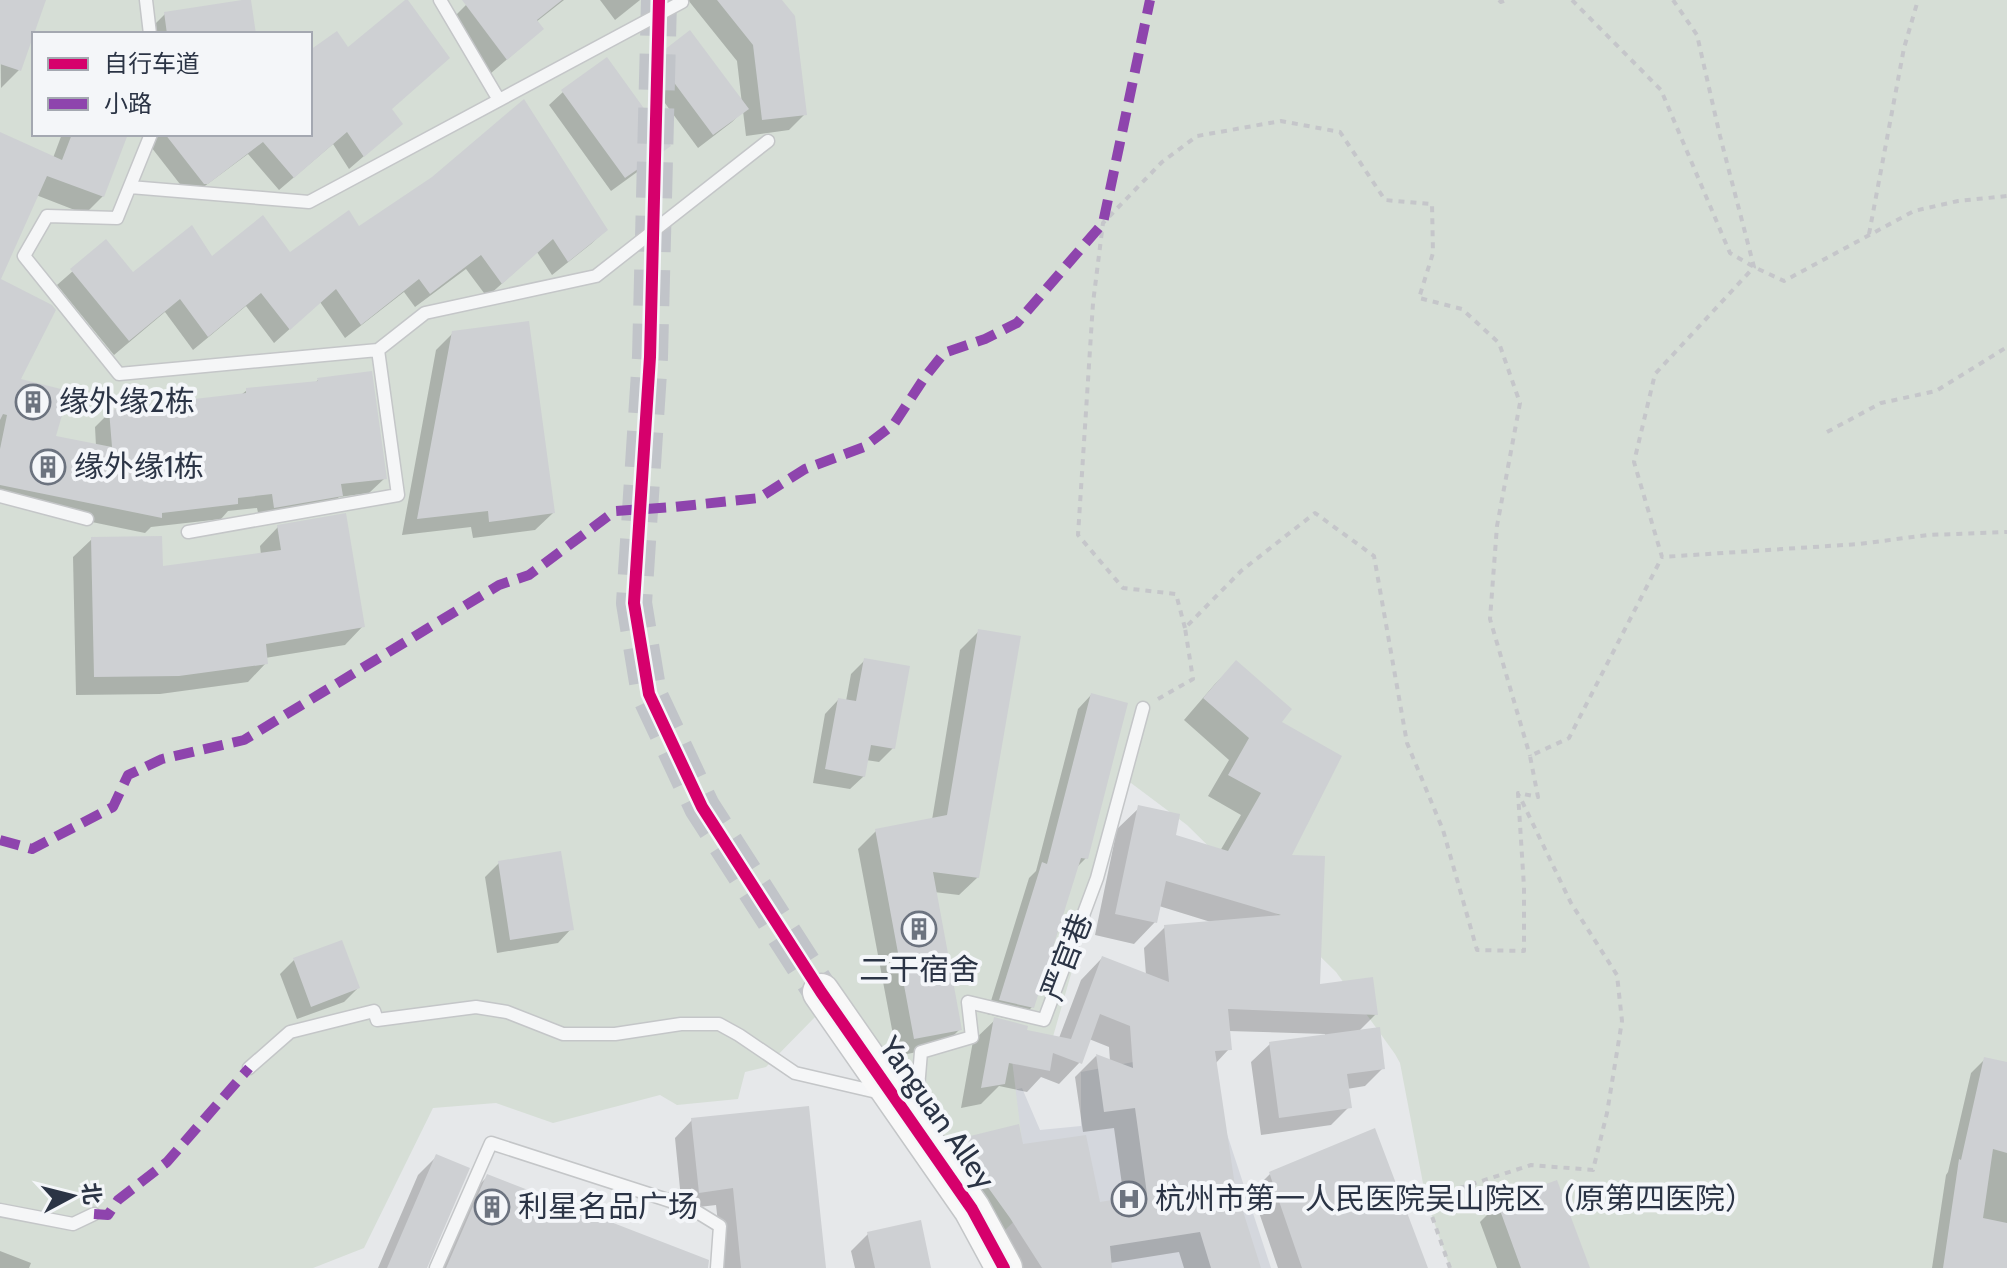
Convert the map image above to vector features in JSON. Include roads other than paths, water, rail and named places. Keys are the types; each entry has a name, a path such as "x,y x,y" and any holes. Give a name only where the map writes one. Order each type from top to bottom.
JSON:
{"street":[{"name":"Yanguan Alley","path":"821,992 972,1209 1004,1268"}],"lane":[{"path":"146,0 150,32"},
{"path":"440,0 499,100"},
{"path":"130,187 309,202 682,2"},
{"path":"150,136 117,218 47,216 24,256 119,374 378,350 425,313 596,276 768,141"},
{"path":"188,532 398,495 378,350"},
{"path":"0,496 87,519"},
{"name":"严官巷","path":"915,1127 921,1052 972,1037 968,1002 1044,1020 1097,878 1143,708"},
{"path":"249,1068 290,1032 374,1011 377,1020 476,1007 507,1012 563,1034 615,1034 681,1024 719,1024 795,1073 892,1095"},
{"path":"436,1268 491,1143 689,1207 720,1226 717,1268"},
{"path":"0,1210 73,1224 94,1214"}],"tunnel":[{"path":"659,0 650,357 634,603 649,694 702,807 821,992"}],"place":[{"name":"缘外缘2栋","path":"33,402"},
{"name":"缘外缘1栋","path":"48,467"},
{"name":"二干宿舍","path":"919,929"},
{"name":"杭州市第一人民医院吴山院区（原第四医院）","path":"1129,1199"},
{"name":"利星名品广场","path":"492,1207"}]}
